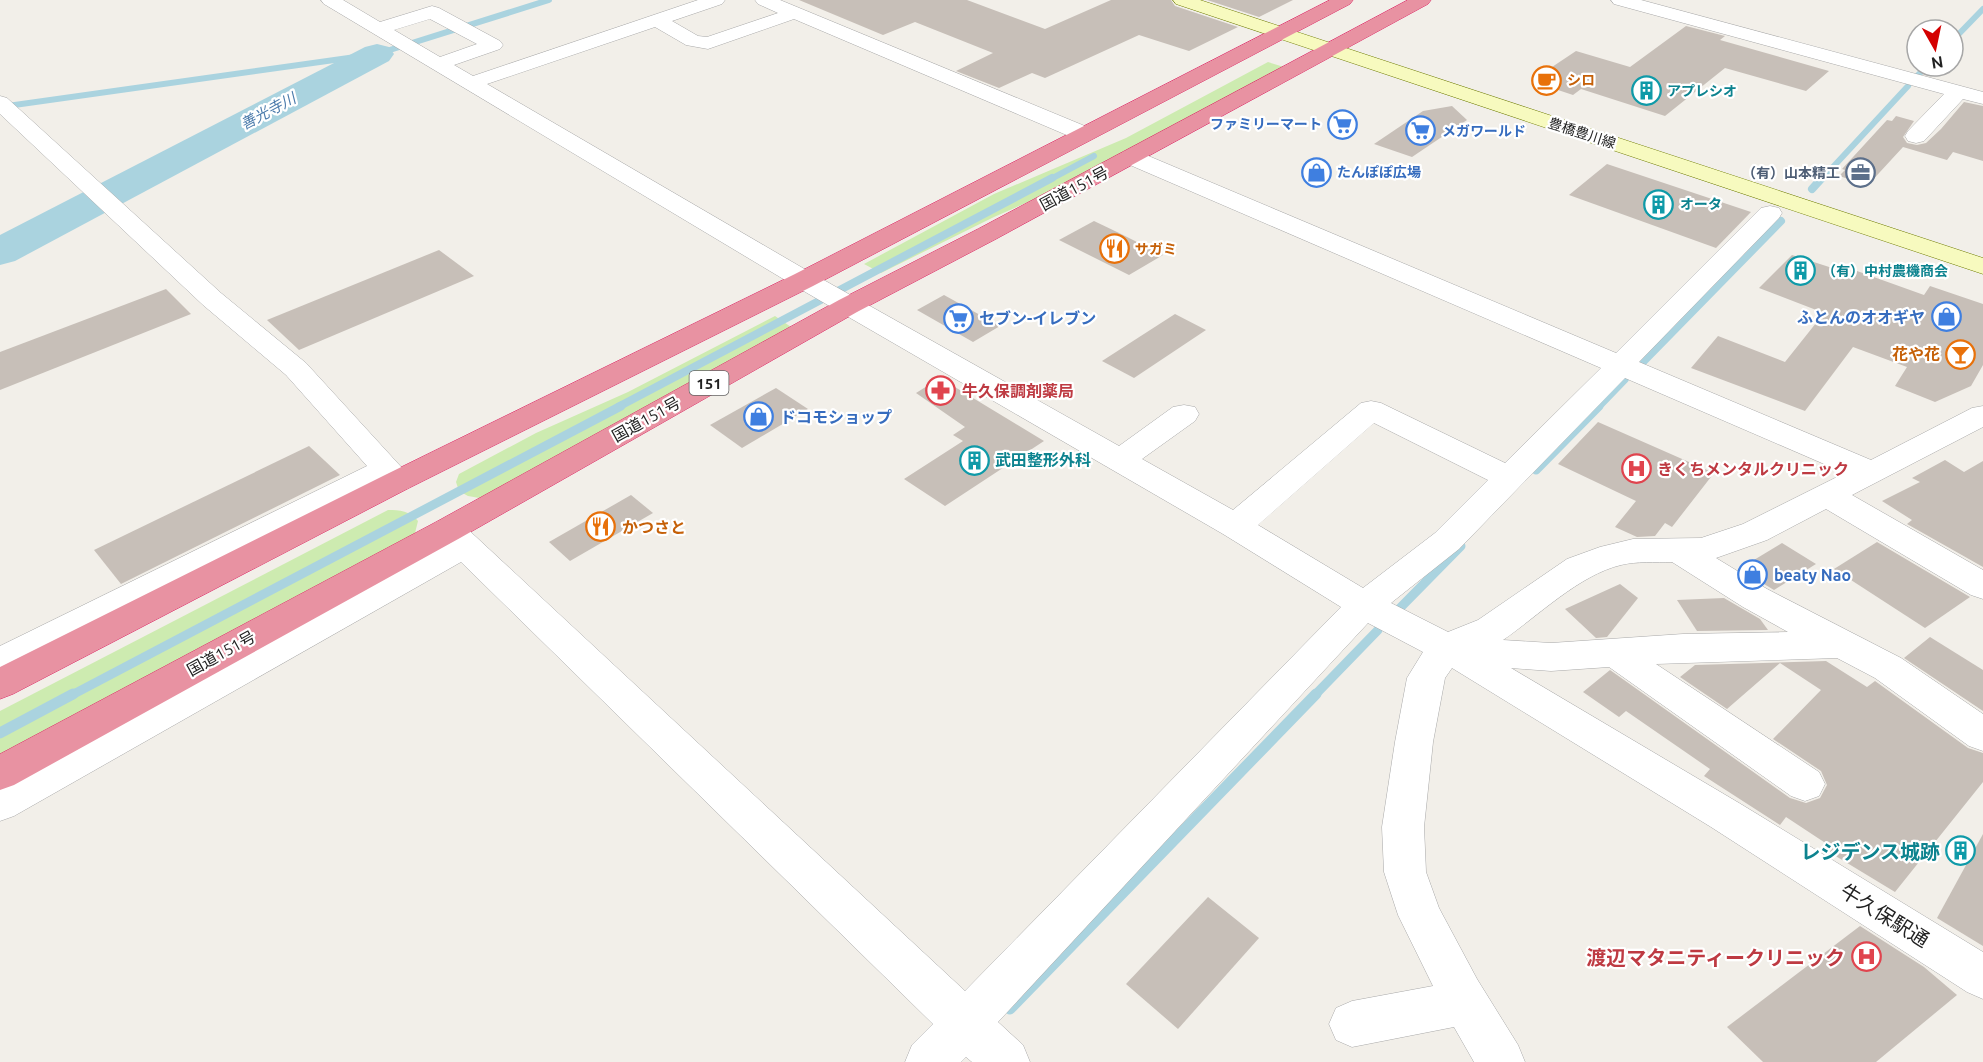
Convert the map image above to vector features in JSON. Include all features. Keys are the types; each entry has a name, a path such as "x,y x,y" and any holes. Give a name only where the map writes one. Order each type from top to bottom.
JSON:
{"highway":[{"path":"0,684 393,475 804,280 1344,0"},
{"name":"国道151号","path":"0,773 456,537 848,306 987,234 1422,0"}],"main road":[{"name":"豊橋豊川線","path":"1182,0 1983,266"}],"street":[{"name":"牛久保駅通","path":"330,0 848,306 1235,526 1364,605 1449,649 1725,815 1983,977"},
{"path":"471,83 716,0"},
{"path":"764,0 1084,134"},
{"path":"1620,0 1983,98"},
{"path":"379,28 432,12 493,45 438,64"},
{"path":"656,20 693,40 708,43 795,13"},
{"path":"1916,136 1958,92"},
{"path":"0,662 393,475 296,369 212,299 4,106"},
{"path":"1131,157 1872,472"},
{"path":"929,1062 1364,605 1447,541 1770,213"},
{"path":"1235,526 1371,410 1510,478"},
{"path":"1121,460 1184,414"},
{"path":"1500,1062 1420,915 1405,872 1403,827 1414,742 1426,678 1434,663 1449,649 1465,639 1491,630 1579,568 1612,555 1633,551 1703,550 1755,532 1983,415"},
{"path":"1827,495 1983,586"},
{"path":"0,804 456,537 1006,1062"},
{"path":"1679,551 1755,598 1888,668 1983,735"},
{"path":"1449,649 1551,657 1617,652 1839,644"},
{"path":"1617,652 1626,662 1805,784"},
{"path":"1352,1024 1466,1002"}],"green space":[{"path":"1268,62 1284,67 1089,175 994,217 881,273 864,264 994,194 1126,138"},
{"path":"775,316 794,329 485,499 468,496 459,491 456,482 459,474 536,433 628,392"},
{"path":"388,510 404,512 412,515 418,521 414,537 0,761 0,711"}],"building":[{"path":"799,0 967,0 1045,29 1111,0 1171,0 1175,6 1238,27 1189,51 1139,35 1045,78 1032,73 999,88 956,71 993,53 915,22 883,35"},
{"path":"1207,0 1293,0 1259,17"},
{"path":"1686,26 1725,36 1720,40 1829,71 1806,91 1725,68 1665,116 1581,89 1573,95 1531,81 1576,51 1630,67"},
{"path":"1964,102 1983,106 1983,161 1953,152 1947,160 1903,147 1868,185 1839,176 1845,170 1842,169 1887,120 1892,121 1896,116 1914,121 1903,137 1907,143 1917,145 1926,143"},
{"name":"メガワールド","path":"1452,106 1467,120 1412,157 1374,144 1423,111"},
{"name":"オータ","path":"1607,164 1751,212 1716,248 1569,195"},
{"name":"サガミ","path":"1094,221 1163,255 1129,275 1059,240"},
{"path":"439,250 474,276 299,350 267,320"},
{"path":"1792,255 1854,275 1857,271 1924,295 1930,286 1983,304 1983,365 1971,386 1935,402 1895,386 1907,367 1853,347 1805,411 1691,368 1718,336 1785,362 1824,313 1759,288"},
{"path":"166,289 191,314 0,390 0,352"},
{"name":"セブン-イレブン","path":"944,295 1000,326 973,342 917,310"},
{"path":"1175,314 1206,330 1134,378 1102,361"},
{"name":"武田整形外科","path":"940,378 1044,441 945,506 904,479 963,441 953,435 965,427 916,393"},
{"name":"ドコモショップ","path":"776,388 808,409 742,448 710,425"},
{"name":"きくちメンタルクリニック","path":"1598,422 1714,473 1672,527 1665,523 1655,536 1637,537 1615,527 1636,501 1558,464"},
{"path":"309,446 340,475 121,584 94,550"},
{"path":"1945,460 1964,472 1983,461 1983,567 1907,524 1912,520 1882,501 1920,482 1912,478"},
{"name":"かつさと","path":"631,495 653,513 570,561 549,542"},
{"path":"1877,542 1970,597 1925,628 1834,569"},
{"path":"1782,543 1816,564 1774,590 1739,569"},
{"path":"1620,584 1638,598 1607,637 1596,638 1565,609"},
{"path":"1724,598 1760,619 1768,630 1697,631 1677,600"},
{"path":"1930,637 1983,670 1983,711 1904,658"},
{"path":"1826,661 1867,687 1875,681 1968,748 1983,753 1983,782 1895,892 1829,852 1833,848 1786,817 1780,825 1704,776 1710,769 1626,711 1619,717 1583,692 1610,670 1790,798 1806,803 1820,798 1827,785 1821,771 1773,739 1821,690 1780,663 1727,709 1680,677 1695,665"},
{"path":"1983,834 1983,946 1937,918"},
{"path":"1208,897 1259,938 1178,1029 1126,984"},
{"name":"渡辺マタニティークリニック","path":"1860,926 1924,967 1957,995 1876,1062 1763,1062 1727,1027"}],"waterway":[{"path":"0,107 377,54 549,0"},
{"path":"1965,28 1983,9"},
{"name":"善光寺川","path":"0,252 377,54"},
{"path":"1821,180 1908,86"},
{"path":"1049,180 1094,156"},
{"path":"618,407 1052,178"},
{"path":"1812,189 1822,178"},
{"path":"1642,363 1781,221"},
{"path":"1598,407 1625,379"},
{"path":"70,696 621,406"},
{"path":"1536,470 1599,406"},
{"path":"1400,608 1461,546"},
{"path":"1314,696 1378,630"},
{"path":"0,733 73,694"},
{"path":"1010,1009 1316,694"}],"place":[{"name":"シロ","path":"1546,80"},
{"name":"アプレシオ","path":"1646,91"},
{"name":"ファミリーマート","path":"1343,124"},
{"name":"メガワールド","path":"1421,131"},
{"name":"たんぽぽ広場","path":"1316,172"},
{"name":"（有）山本精工","path":"1861,173"},
{"name":"オータ","path":"1659,204"},
{"name":"サガミ","path":"1114,249"},
{"name":"（有）中村農機商会","path":"1801,271"},
{"name":"ふとんのオオギヤ","path":"1946,317"},
{"name":"セブン-イレブン","path":"958,318"},
{"name":"花や花","path":"1961,354"},
{"name":"牛久保調剤薬局","path":"941,391"},
{"name":"ドコモショップ","path":"759,417"},
{"name":"武田整形外科","path":"974,460"},
{"name":"きくちメンタルクリニック","path":"1636,469"},
{"name":"かつさと","path":"601,527"},
{"name":"beaty Nao","path":"1753,575"},
{"name":"レジデンス城跡","path":"1961,851"},
{"name":"渡辺マタニティークリニック","path":"1866,957"}]}
